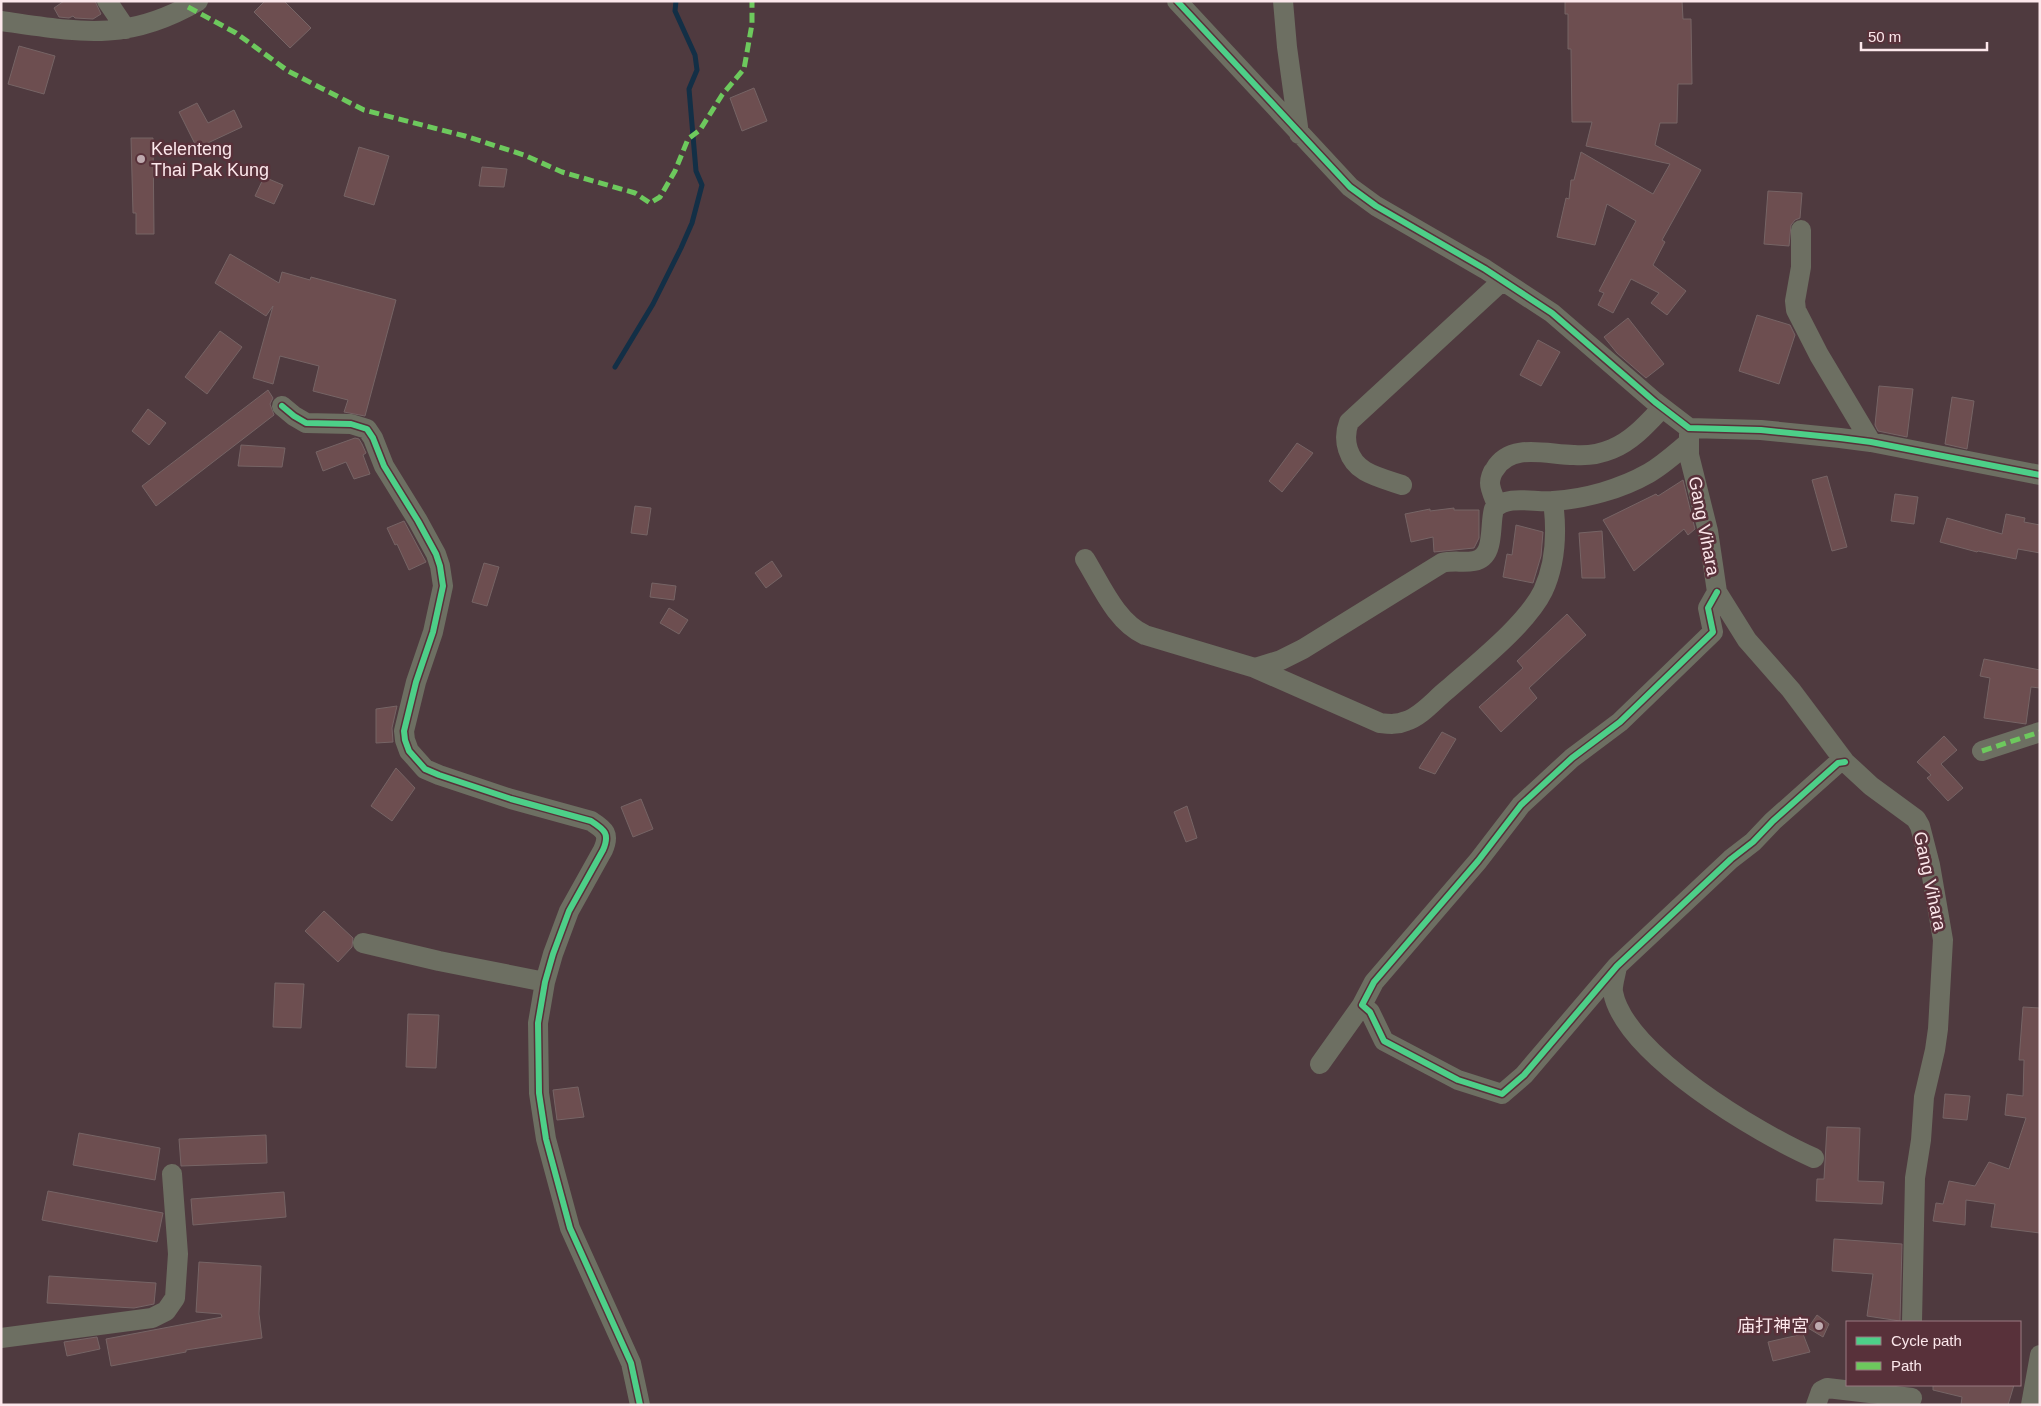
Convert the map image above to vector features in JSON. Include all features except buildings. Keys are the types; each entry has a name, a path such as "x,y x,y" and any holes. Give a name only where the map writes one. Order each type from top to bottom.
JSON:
{"street":[{"path":"107,1 126,29"},
{"path":"1,4 7,22 89,32 126,29 159,19 198,1"},
{"path":"1177,1 1350,186 1376,206 1502,280 1552,313 1662,408 1689,435"},
{"path":"1283,1 1287,47 1300,134"},
{"path":"1801,230 1801,266 1795,301 1796,310 1819,355 1870,442"},
{"path":"1402,485 1365,471 1357,465 1347,448 1344,437 1349,422 1502,280"},
{"path":"282,406 300,421 306,423 352,424 367,429 372,435 384,466 436,554 443,586 435,625 416,682 404,731 409,751 425,769 439,775 511,799 591,821 606,834 607,842 562,928 545,982 540,1003 537,1053 539,1092 546,1139 570,1228 631,1363 640,1405"},
{"path":"1497,505 1490,482 1499,462 1508,455 1533,452 1576,456 1611,450 1626,442 1640,431 1662,408"},
{"path":"1255,668 1281,660 1303,649 1442,563 1453,560 1472,562 1483,557 1488,550 1491,518 1497,505 1506,501 1553,501 1591,495 1640,478 1666,462 1689,435 1761,430 1870,442 2040,475"},
{"name":"Gang Vihara","path":"1689,435 1689,455 1708,532 1717,592 1746,640 1791,690 1845,762 1871,786 1908,812 1920,826 1930,865 1942,924 1943,940 1938,1029 1924,1098 1921,1140 1915,1178 1912,1321"},
{"path":"1084,559 1118,613 1132,628 1145,636 1255,668 1380,723 1395,724 1407,721 1422,711 1475,665 1533,608 1543,590 1553,558 1556,527 1553,501"},
{"path":"1320,1064 1362,1005 1374,982 1478,861 1521,805 1572,758 1620,722 1713,632 1708,608 1717,592"},
{"path":"1982,751 2040,732"},
{"path":"1362,1005 1370,1012 1384,1041 1458,1080 1502,1094 1524,1075 1617,966 1731,859 1753,842 1796,800 1838,763 1845,762"},
{"path":"363,943 439,961 545,982"},
{"path":"1617,966 1612,990 1620,1012 1657,1057 1744,1122 1814,1158"},
{"path":"1,1338 152,1318 166,1311 175,1298 178,1254 172,1174"},
{"path":"2031,1405 2040,1355"},
{"path":"1816,1405 1821,1391 1827,1388 1913,1396"}],"waterway":[{"path":"615,367 653,304 681,248 692,223 702,185 696,171 689,89 697,70 695,55 675,11 676,1"}],"marked path":[{"path":"188,7 236,33 288,71 364,110 465,136 524,155 562,172 635,193 650,203 660,197 675,171 688,139 700,130 722,95 744,69 752,24 752,1"},
{"path":"1982,751 2040,732"}],"cycle path":[{"path":"1177,1 1350,187 1376,206 1485,269 1552,313 1655,402 1689,428 1761,430 1871,442 2040,475"},
{"path":"282,406 306,423 351,424 367,429 373,438 384,466 436,554 443,586 433,632 416,682 404,731 409,751 425,769 439,775 511,799 591,821 605,833 606,840 603,850 569,911 545,982 538,1023 539,1093 546,1139 570,1228 631,1363 640,1405"},
{"path":"1717,592 1708,608 1713,632 1620,722 1572,758 1521,805 1478,861 1374,982 1362,1005 1370,1012 1384,1041 1458,1080 1502,1094 1524,1075 1617,966 1731,859 1753,842 1773,821 1838,763 1845,762"}],"place":[{"name":"Kelenteng Thai Pak Kung","path":"141,159"},
{"name":"庙打神宮","path":"1819,1326"}]}
